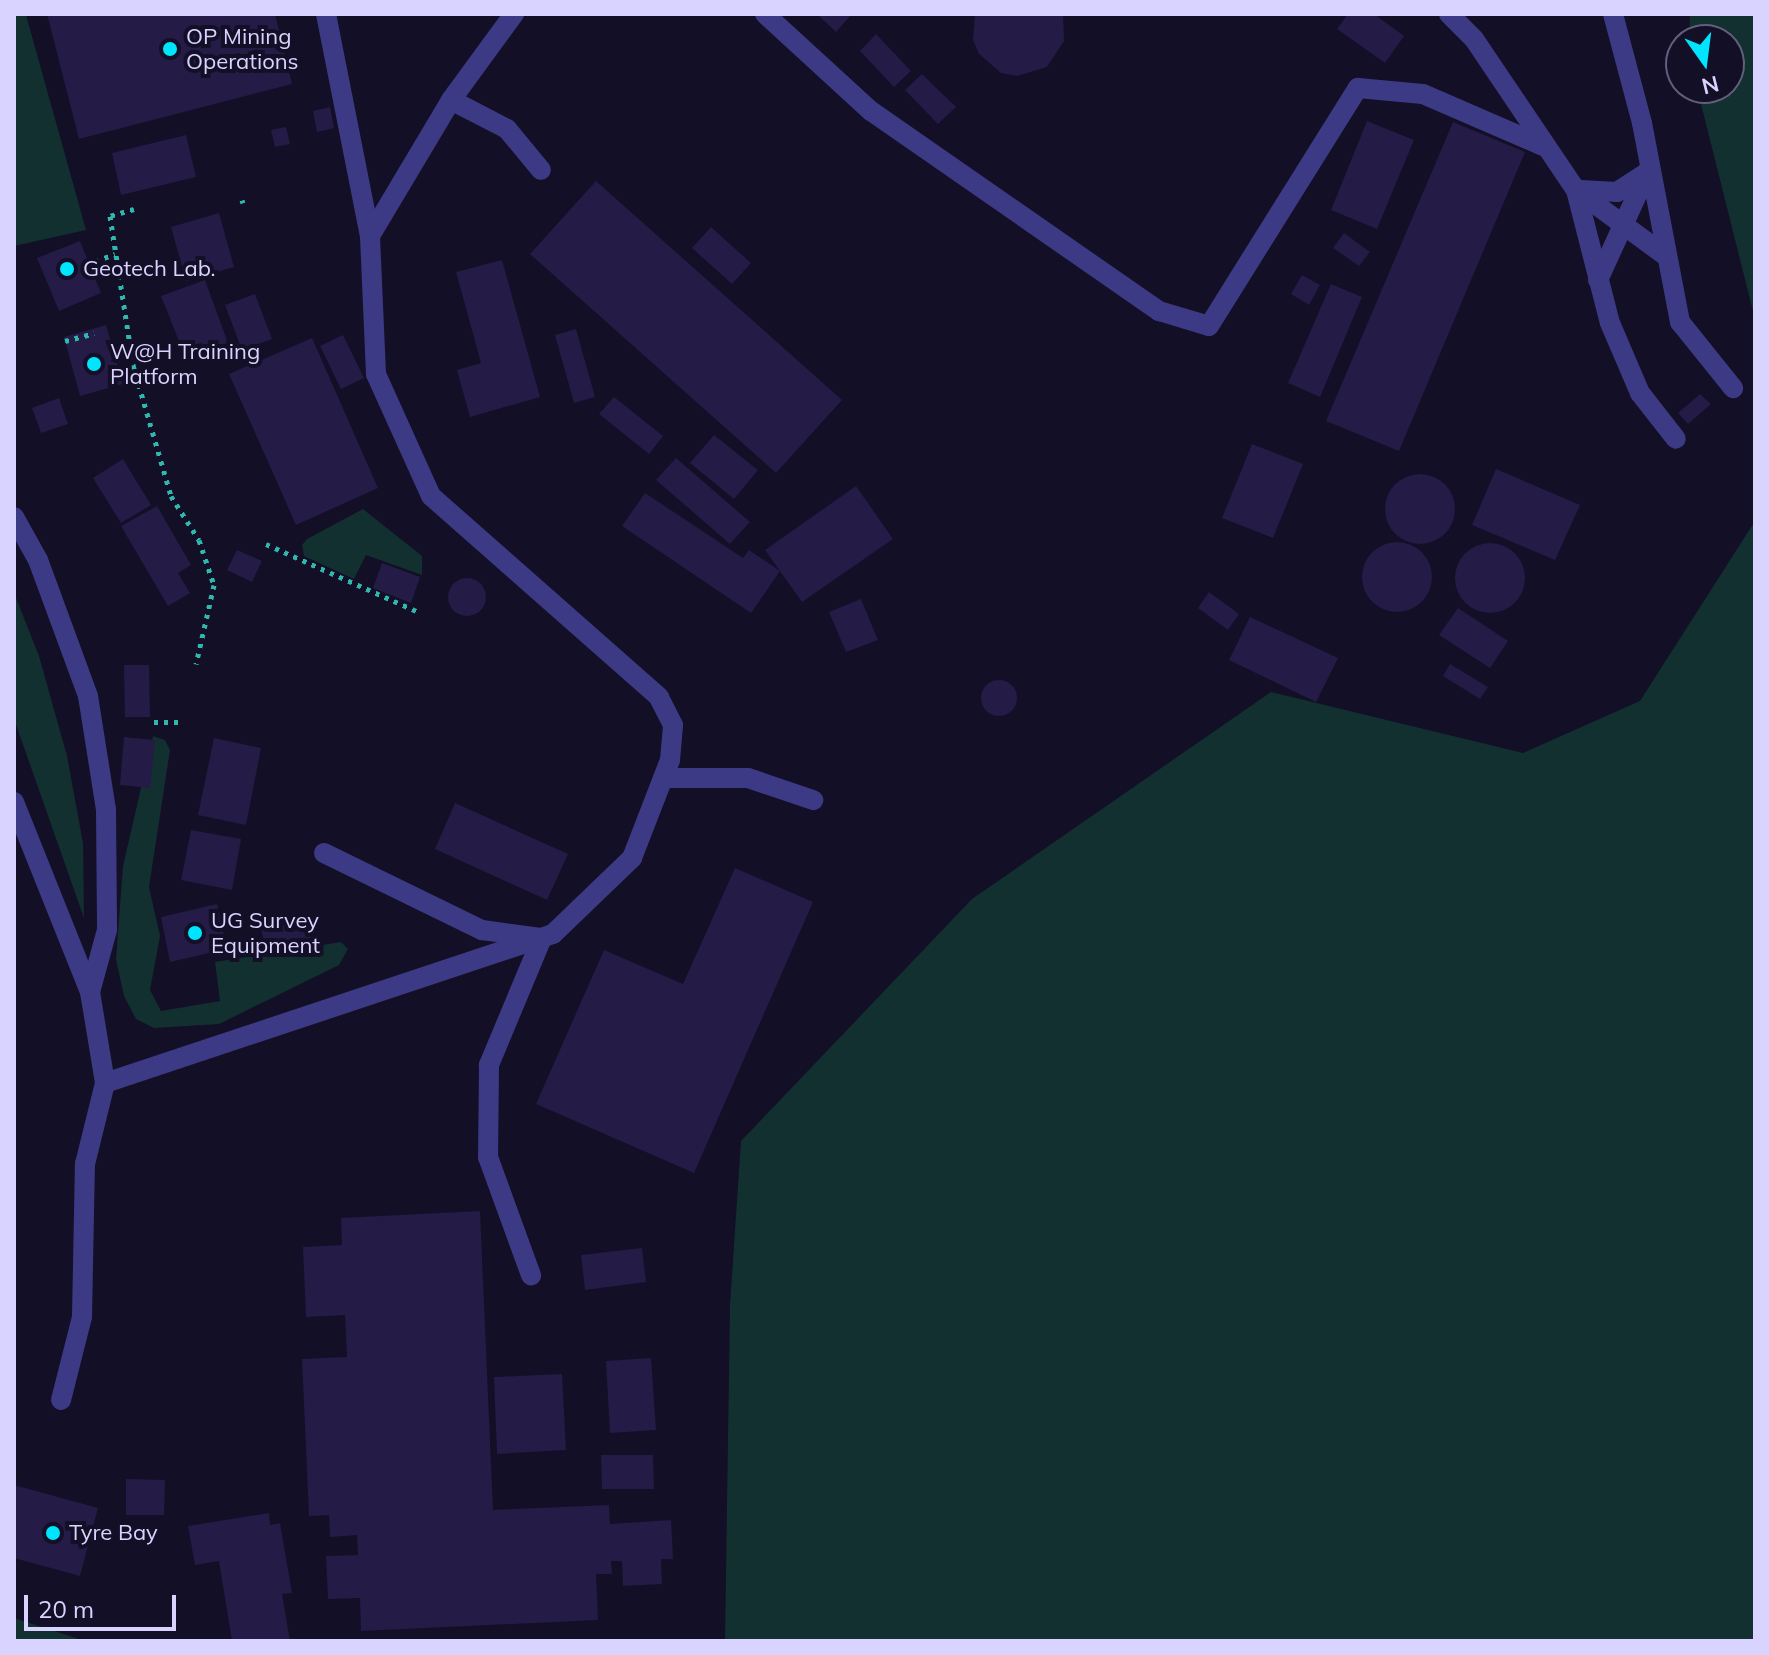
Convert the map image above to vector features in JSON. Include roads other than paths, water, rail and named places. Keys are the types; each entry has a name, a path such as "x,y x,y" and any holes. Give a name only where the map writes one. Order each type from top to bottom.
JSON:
{"street":[{"path":"105,1083 553,934 632,858 663,778 673,725 659,697 431,496 376,374 370,236 326,14"},
{"path":"370,236 451,100 514,14"},
{"path":"765,14 871,111 1159,311 1209,326 1358,88 1423,94 1543,146"},
{"path":"1449,14 1474,39 1543,146 1576,190 1624,221 1666,256"},
{"path":"1613,14 1642,123 1680,322 1733,388"},
{"path":"451,100 507,129 541,170"},
{"path":"1576,190 1617,192 1649,170"},
{"path":"1598,280 1649,170"},
{"path":"1576,190 1598,280 1640,393 1676,439"},
{"path":"14,517 38,560 88,696 106,810 107,885 107,930 90,992"},
{"path":"663,778 748,778 813,800"},
{"path":"14,802 90,992 105,1083 85,1164 82,1317 61,1400"},
{"path":"324,853 482,930 542,938"},
{"path":"531,1275 488,1157 489,1065 542,938"}],"place":[{"name":"OP Mining Operations","path":"170,49"},
{"name":"Geotech Lab.","path":"67,269"},
{"name":"W@H Training Platform","path":"94,364"},
{"name":"UG Survey Equipment","path":"195,933"},
{"name":"Tyre Bay","path":"53,1533"}]}
